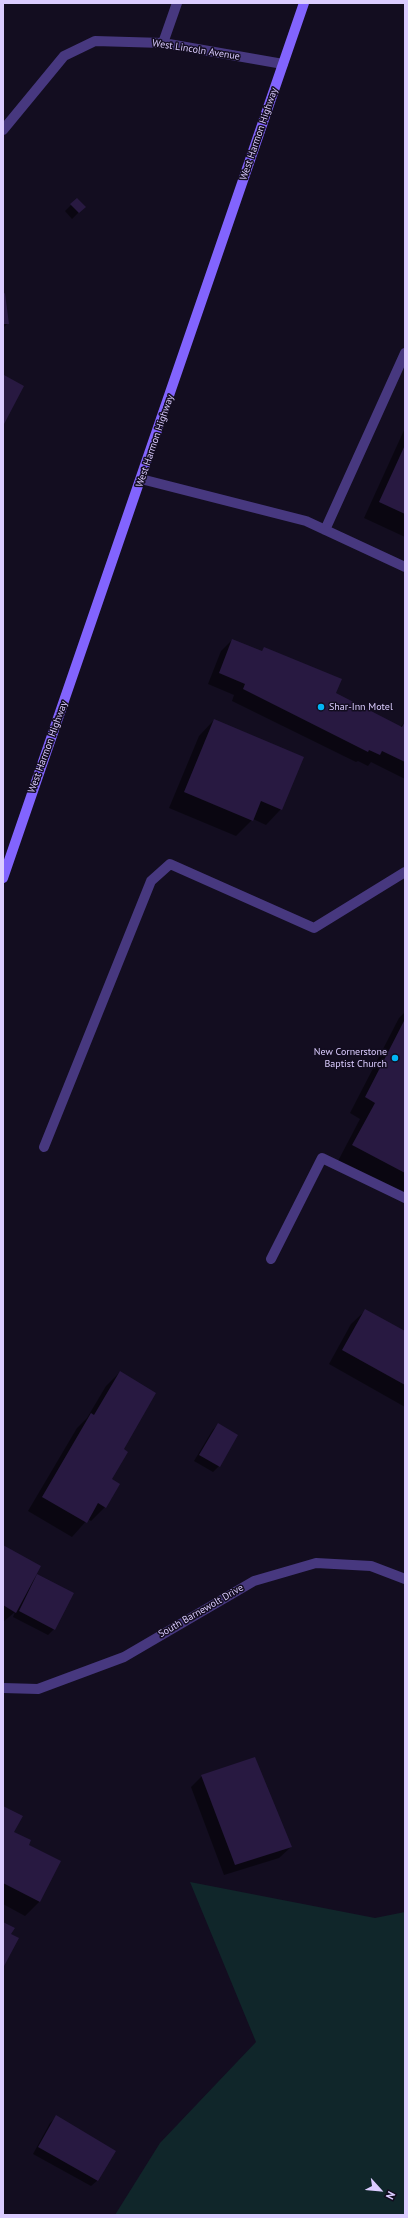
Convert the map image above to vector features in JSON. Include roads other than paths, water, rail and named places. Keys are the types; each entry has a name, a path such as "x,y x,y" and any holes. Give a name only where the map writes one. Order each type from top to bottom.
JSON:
{"main road":[{"name":"West Harmon Highway","path":"3,878 304,3"}],"street":[{"path":"163,43 177,3"},
{"name":"West Lincoln Avenue","path":"3,130 64,56 95,41 163,43 283,64"},
{"path":"325,530 405,353"},
{"path":"141,479 306,521 405,567"},
{"path":"44,1147 151,881 170,864 314,928 405,872"},
{"path":"271,1259 322,1158 405,1198"},
{"name":"South Barnewolt Drive","path":"3,1688 38,1689 124,1657 254,1581 316,1563 371,1566 405,1579"}],"place":[{"name":"Shar-Inn Motel","path":"321,707"},
{"name":"New Cornerstone Baptist Church","path":"395,1058"}]}
